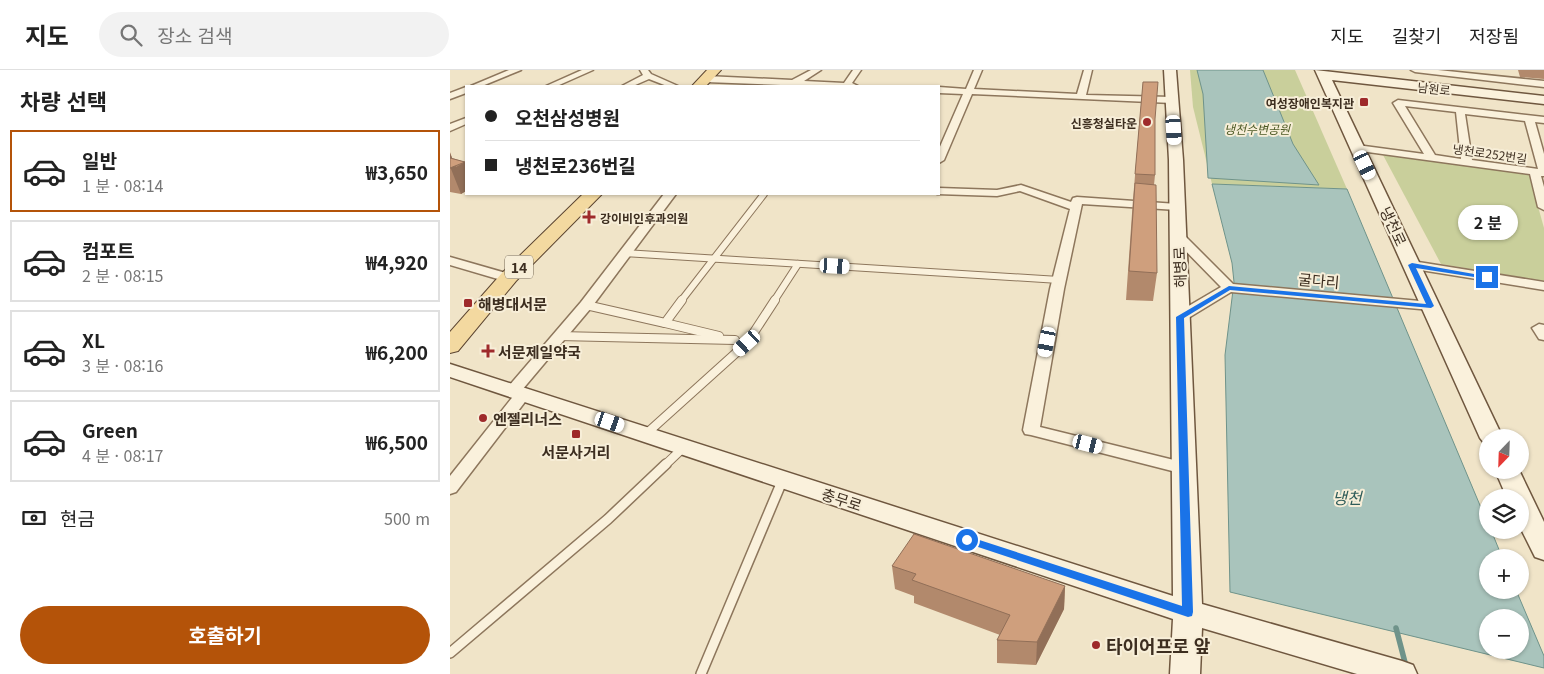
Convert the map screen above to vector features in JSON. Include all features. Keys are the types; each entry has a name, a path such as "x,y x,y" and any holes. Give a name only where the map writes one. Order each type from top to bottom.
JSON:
{"main road":[{"name":"해병로","path":"1170,70 1178,236 1188,612 1185,674"},
{"name":"남원로","path":"1322,73 1544,100"},
{"name":"냉천로","path":"1322,73 1488,429"},
{"name":"14","path":"450,346 508,278 592,195"},
{"name":"충무로","path":"450,370 1188,612 1402,674"},
{"path":"1529,518 1544,550"}],"street":[{"path":"478,85 517,70"},
{"path":"552,85 589,70"},
{"path":"706,78 791,85 817,70"},
{"path":"847,85 857,70"},
{"path":"940,158 978,70"},
{"path":"1081,97 1087,70"},
{"path":"1415,70 1451,72 1544,84"},
{"path":"1511,70 1514,81"},
{"path":"628,85 647,73 672,85"},
{"path":"451,95 465,90"},
{"path":"940,90 1172,100"},
{"path":"451,95 465,97"},
{"name":"냉천로252번길","path":"1432,158 1398,103 1460,110"},
{"path":"1467,163 1460,110 1544,120"},
{"path":"1529,118 1544,207"},
{"path":"450,128 465,121"},
{"name":"냉천로252번길","path":"1357,148 1539,172"},
{"path":"940,191 997,193 1021,188 1076,207"},
{"path":"450,488 559,336 586,305 669,195"},
{"path":"1177,208 1077,200 1059,280 1031,430 1184,468"},
{"path":"1178,236 1231,288 1180,317"},
{"path":"450,261 508,278"},
{"path":"1412,265 1544,286"},
{"name":"굴다리","path":"1231,288 1431,306"}],"lane":[{"path":"665,323 763,195"},
{"path":"624,253 1059,280"},
{"path":"646,434 747,343 798,264"},
{"path":"586,305 747,343"},
{"path":"559,336 735,340"},
{"path":"450,653 608,519 684,446"},
{"path":"701,674 783,479"}],"green space":[{"name":"냉천수변공원","path":"1190,70 1295,70 1347,189 1212,184 1193,107"},
{"path":"1383,155 1529,174 1544,228 1544,281 1441,264"}],"water":[{"name":"냉천수변공원","path":"1197,70 1263,70 1293,144 1319,185 1208,178 1203,94"},
{"name":"냉천","path":"1212,184 1347,189 1479,503 1479,539 1495,539 1499,549 1479,549 1479,599 1520,599 1524,609 1479,609 1479,652 1230,592 1225,355 1234,282 1232,263"},
{"name":"냉천","path":"1529,621 1544,656 1544,668 1507,659 1529,659"}],"building":[{"path":"1143,82 1158,82 1155,119 1155,175 1135,174"},
{"path":"450,158 465,162 450,168"},
{"path":"1135,183 1156,185 1157,273 1129,271"},
{"path":"914,534 1065,586 1037,642 997,640 1010,615 912,580 916,574 892,566"}],"waterway":[{"name":"냉천","path":"1396,628 1408,674"}],"place":[{"name":"여성장애인복지관","path":"1364,102"},
{"name":"신흥청실타운","path":"1147,122"},
{"name":"강이비인후과의원","path":"589,217"},
{"name":"해병대서문","path":"468,303"},
{"name":"서문제일약국","path":"488,351"},
{"name":"엔젤리너스","path":"483,418"},
{"name":"서문사거리","path":"576,434"},
{"name":"타이어프로 앞","path":"1096,645"}],"route":[{"path":"967,540 1188,612 1180,317 1229,288 1431,306 1412,265 1487,277"}]}
